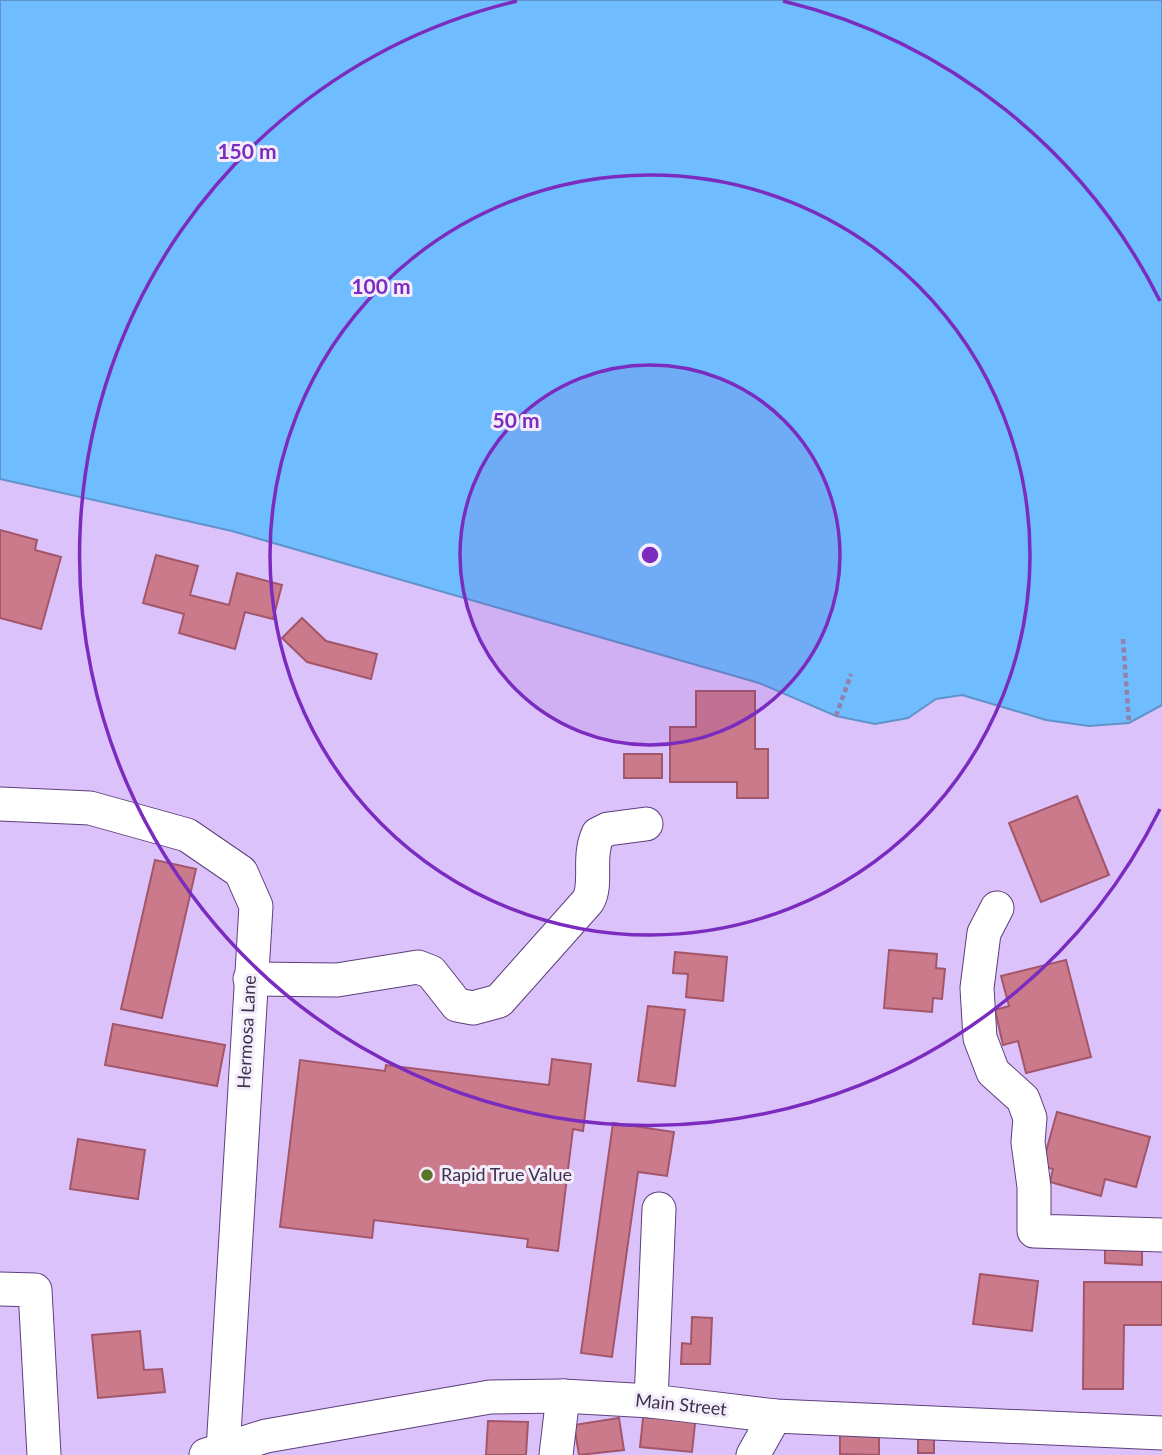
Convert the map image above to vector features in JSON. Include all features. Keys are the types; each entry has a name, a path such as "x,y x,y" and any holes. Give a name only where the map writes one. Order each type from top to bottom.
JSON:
{"street":[{"name":"Hermosa Lane","path":"0,804 90,808 187,835 241,872 256,906 215,1453"},
{"path":"250,979 337,980 418,967 431,972 457,1005 473,1008 499,1002 588,901 593,887 591,859 598,834 608,829 646,824"},
{"path":"997,908 984,933 976,988 980,1038 993,1072 1023,1099 1030,1118 1028,1142 1034,1187 1034,1231 1162,1235"},
{"path":"651,1401 659,1209"},
{"path":"0,1289 35,1290 44,1455"},
{"path":"556,1455 563,1396"},
{"name":"Main Street","path":"215,1453 266,1436 490,1397 563,1396 651,1401 775,1416 1162,1433"},
{"path":"753,1455 775,1416"}],"path":[{"path":"1123,639 1129,723"},
{"path":"836,716 851,674"}],"water":[{"path":"0,0 1162,0 1162,705 1129,723 1089,726 1046,720 962,695 936,699 908,718 875,724 836,716 759,683 232,531 0,479"}],"building":[{"path":"0,530 37,540 35,550 61,557 41,629 0,618"},
{"path":"156,555 198,566 190,595 229,605 237,573 282,585 273,619 245,612 235,649 179,633 184,614 143,603"},
{"path":"302,618 326,641 377,654 371,679 307,662 282,638"},
{"path":"696,691 755,691 755,749 768,749 768,798 737,798 737,782 670,782 670,727 696,727"},
{"path":"624,754 662,754 662,778 624,778"},
{"path":"1077,796 1109,875 1041,902 1009,823"},
{"path":"155,860 196,869 162,1018 121,1009"},
{"path":"889,950 937,954 936,968 945,969 942,999 933,998 932,1012 884,1008"},
{"path":"675,952 727,957 723,1001 686,997 688,974 673,973"},
{"path":"1066,960 1091,1057 1026,1073 1018,1041 1003,1045 995,1010 1009,1006 1001,976"},
{"path":"648,1006 685,1010 675,1086 638,1081"},
{"path":"113,1024 225,1045 217,1086 105,1065"},
{"name":"Rapid True Value","path":"552,1059 591,1064 583,1131 573,1129 558,1251 527,1247 528,1239 374,1220 372,1238 280,1227 300,1060 385,1071 386,1065 549,1085"},
{"path":"1057,1112 1150,1137 1136,1187 1105,1179 1101,1196 1050,1182 1053,1169 1042,1166"},
{"path":"613,1123 674,1132 667,1176 638,1172 612,1357 581,1353"},
{"path":"78,1139 145,1150 138,1199 70,1189"},
{"path":"1105,1248 1142,1250 1142,1265 1105,1263"},
{"path":"980,1274 1038,1281 1032,1331 973,1324"},
{"path":"1084,1282 1162,1282 1162,1325 1124,1325 1123,1389 1083,1389"},
{"path":"692,1317 712,1318 710,1364 681,1364 682,1343 691,1344"},
{"path":"140,1331 144,1370 162,1369 165,1392 98,1398 92,1335"},
{"path":"644,1409 696,1414 692,1452 640,1447"},
{"path":"619,1418 624,1450 579,1455 574,1425"},
{"path":"488,1421 528,1422 526,1455 486,1455"},
{"path":"840,1425 879,1425 879,1455 840,1454"},
{"path":"918,1433 934,1433 934,1453 918,1453"}],"place":[{"name":"Rapid True Value","path":"427,1175"}]}
